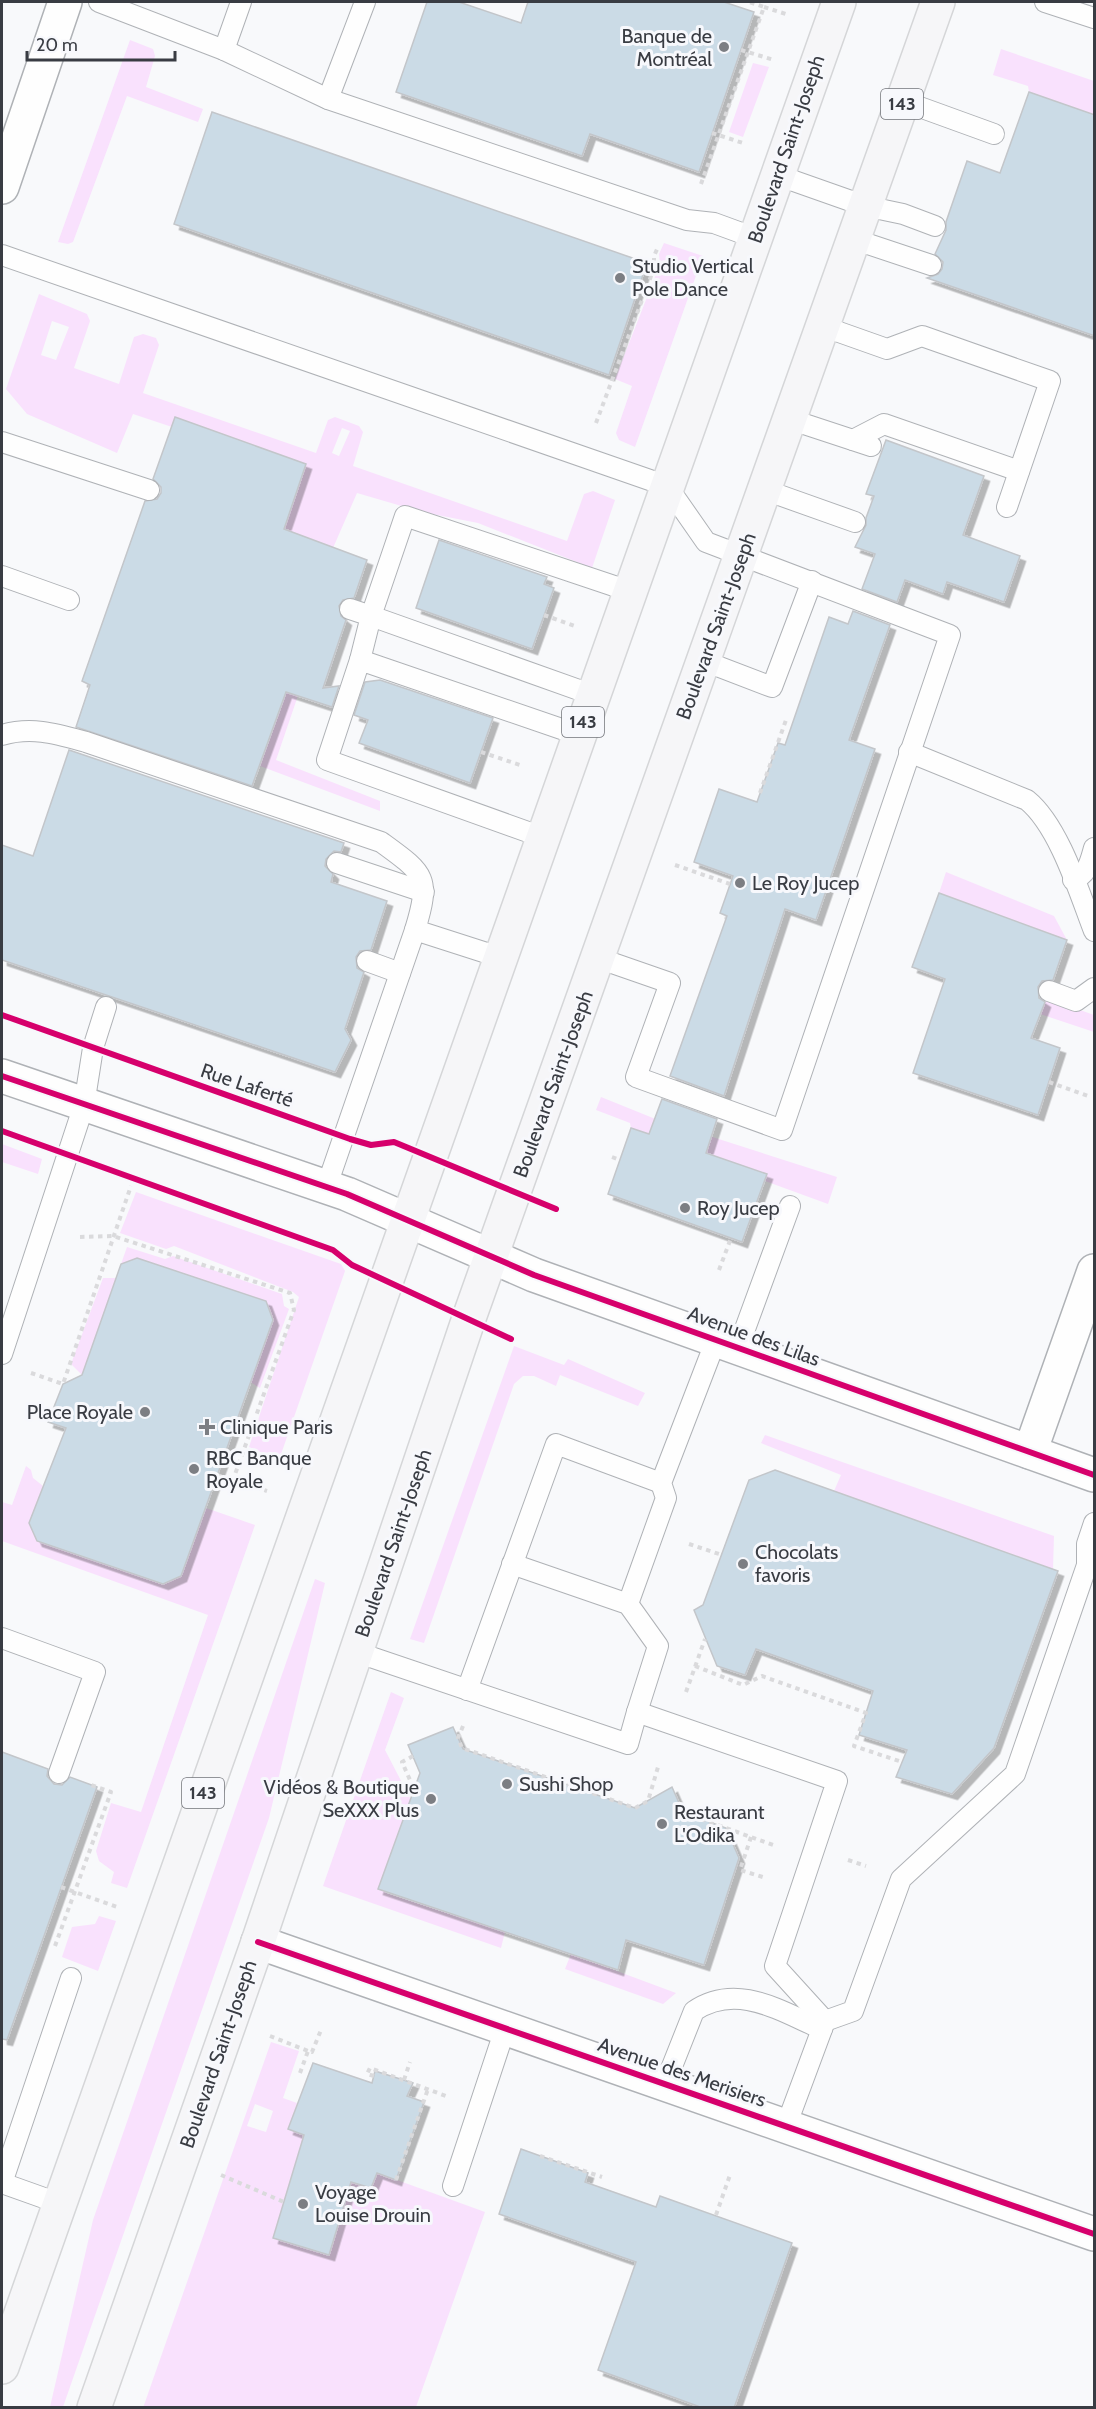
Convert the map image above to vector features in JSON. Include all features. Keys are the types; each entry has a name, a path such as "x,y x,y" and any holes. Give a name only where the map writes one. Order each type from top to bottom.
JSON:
{"main road":[{"name":"Boulevard Saint-Joseph","path":"2,2367 58,2203 839,2"},
{"name":"Boulevard Saint-Joseph","path":"94,2408 258,1942 492,1258 938,2"}],"street":[{"path":"2,187 65,2"},
{"path":"2,1076 326,1188 406,1220"},
{"name":"Avenue des Lilas","path":"406,1220 492,1258 1095,1475"},
{"path":"1030,1452 1095,1271"},
{"name":"Avenue des Merisiers","path":"258,1942 1095,2234"}],"lane":[{"path":"99,2 224,50 328,99 687,220 714,223 755,238"},
{"path":"224,50 241,2"},
{"path":"328,99 365,2"},
{"path":"1045,2 1095,18"},
{"path":"903,101 994,134"},
{"path":"777,175 865,206 903,214 935,226"},
{"path":"853,239 932,265"},
{"path":"2,255 667,486 706,542 950,635 782,1130 636,1077 670,983 598,958"},
{"path":"822,326 887,348 922,336 1050,381 1007,507"},
{"path":"789,418 862,443 884,424 1019,471"},
{"path":"2,442 149,490"},
{"path":"765,489 855,522"},
{"path":"542,837 327,760 360,660 371,615 405,516 629,591"},
{"path":"2,576 69,600"},
{"path":"704,660 772,687 812,581"},
{"path":"350,609 593,695"},
{"path":"360,660 579,735"},
{"path":"2,735 20,729 58,734 355,832 381,842 412,864 425,897 326,1188"},
{"path":"909,752 1027,800 1041,811 1052,828 1095,931"},
{"path":"1073,880 1083,874 1088,867 1095,848"},
{"path":"337,863 424,892"},
{"path":"415,930 499,957"},
{"path":"368,961 400,973"},
{"path":"1049,991 1076,1001 1095,988"},
{"path":"2,1354 84,1105 93,1048 106,1007"},
{"path":"628,1604 666,1498 661,1484 790,1206"},
{"path":"467,1690 556,1444 661,1484"},
{"path":"664,2084 688,2020 701,2006 719,1999 743,1998 823,2025 853,2011 901,1879 1015,1774 1086,1565 1087,1544 1095,1523"},
{"path":"356,1652 628,1744 658,1646 628,1604 512,1564"},
{"path":"2,1638 95,1672 59,1773"},
{"path":"637,1712 837,1781 775,1966 823,2025"},
{"path":"58,2203 2,2183 71,1978"},
{"path":"786,2126 823,2025"},
{"path":"453,2186 505,2029"}],"path":[{"path":"749,2 793,17"},
{"path":"705,172 764,7"},
{"path":"741,50 778,61"},
{"path":"712,133 748,144"},
{"path":"584,458 654,268 654,256"},
{"path":"630,314 636,316"},
{"path":"544,615 577,627"},
{"path":"760,793 787,716 795,718"},
{"path":"481,752 529,768"},
{"path":"675,865 730,884"},
{"path":"1049,1082 1088,1096"},
{"path":"612,1157 621,1160"},
{"path":"63,1384 131,1186"},
{"path":"113,1236 290,1293 294,1310 233,1480"},
{"path":"719,1270 731,1238"},
{"path":"217,1474 273,1493"},
{"path":"692,1545 722,1555"},
{"path":"690,1681 705,1640"},
{"path":"695,1666 743,1685 762,1676 866,1713 854,1746 902,1762"},
{"path":"458,1738 462,1748 635,1808 648,1801"},
{"path":"413,1756 402,1762 414,1789"},
{"path":"684,1813 785,1848"},
{"path":"740,1870 751,1837"},
{"path":"815,1848 901,1879"},
{"path":"61,1887 127,1910"},
{"path":"266,2035 312,2052 321,2030"},
{"path":"300,2073 308,2051"},
{"path":"404,2080 410,2062"},
{"path":"374,2076 367,2074 370,2068 455,2100"},
{"path":"396,2180 428,2089"},
{"path":"540,2156 602,2177"},
{"path":"218,2173 284,2202"},
{"path":"716,2215 730,2175"}],"shaded area":[{"path":"130,40 153,49 155,56 146,87 203,109 198,122 127,96 73,242 68,244 58,242"},
{"path":"1001,49 1094,81 1094,115 1029,92 1028,86 993,75"},
{"path":"753,63 769,67 743,137 729,132"},
{"path":"664,243 703,256 635,447 619,440 616,433 632,386 615,379 660,264 659,254"},
{"path":"39,294 87,314 90,321 74,368 119,384 134,337 143,334 156,338 159,345 143,393 316,453 328,420 335,417 359,426 363,432 353,466 567,541 584,494 593,491 615,500 592,568 478,523 422,512 357,493 333,548 284,529 306,464 176,417 172,427 133,414 117,453 27,414 6,389","holes":["52,321 69,327 56,360 41,355","342,428 350,431 339,456 332,453"]},
{"path":"318,637 276,760 380,801 380,811 260,766 287,691"},
{"path":"946,872 1054,916 1067,940 939,893"},
{"path":"1047,998 1094,1015 1094,1032 1040,1014"},
{"path":"601,1097 653,1118 837,1177 828,1204 765,1181 767,1174 631,1128 630,1123 596,1110"},
{"path":"2,1144 42,1159 38,1174 2,1162"},
{"path":"136,1192 341,1264 345,1271 279,1460 249,1447 299,1297 293,1292 174,1246 166,1249 120,1233"},
{"path":"127,1247 165,1259 173,1256 282,1294 284,1306 289,1309 260,1388 250,1382 266,1301 138,1258 121,1264"},
{"path":"103,1278 117,1278 82,1375 71,1364"},
{"path":"514,1346 564,1365 568,1359 645,1393 638,1406 560,1375 556,1386 534,1376 523,1376 514,1384 424,1643 410,1639"},
{"path":"765,1435 1054,1536 1053,1569 834,1491 841,1475 761,1443"},
{"path":"26,1466 31,1470 33,1478 43,1486 29,1523 37,1541 163,1584 181,1576 206,1508 255,1525 127,1888 111,1883 114,1872 99,1861 96,1851 111,1803 141,1812 208,1615 2,1541 2,1502 12,1505"},
{"path":"315,1579 325,1583 269,1818 63,2407 50,2407 93,2220"},
{"path":"391,1692 404,1698 385,1750 411,1800 381,1882 386,1893 505,1932 501,1948 323,1886"},
{"path":"99,1916 116,1921 98,1971 62,1957 72,1927 95,1924"},
{"path":"571,1954 676,1993 663,2004 565,1969"},
{"path":"271,2042 299,2051 283,2098 297,2103 289,2129 367,2157 364,2168 485,2212 416,2407 143,2408","holes":["255,2104 273,2111 266,2132 247,2126"]}],"building":[{"path":"427,2 459,2 521,23 528,2 724,2 754,12 699,172 590,134 582,156 396,92"},
{"path":"1029,92 1095,115 1095,336 927,278 938,274 942,269 943,262 935,254 946,230 946,222 967,161 1000,173"},
{"path":"212,112 647,263 609,375 174,224"},
{"path":"175,417 306,464 284,529 367,560 354,598 343,600 339,606 341,616 346,620 323,688 339,686 332,707 286,692 252,786 76,727 90,685 82,681 145,501 157,499 161,493 161,487 153,479"},
{"path":"886,440 984,476 963,535 1020,556 1004,602 947,582 943,594 905,580 897,602 862,589 875,554 855,547 866,525 866,518 874,496 866,494"},
{"path":"439,540 547,577 544,584 554,588 532,649 416,608"},
{"path":"853,611 890,625 849,740 875,749 816,920 785,909 724,1096 670,1076 727,916 720,913 733,876 694,862 719,789 757,802 778,743 785,745 829,617 848,624"},
{"path":"380,680 493,718 470,783 359,743 368,720 354,715 365,682"},
{"path":"69,750 344,843 341,852 334,851 326,859 325,866 333,874 331,882 387,901 371,950 360,951 356,957 357,968 364,972 345,1029 351,1040 335,1072 2,960 2,845 33,856"},
{"path":"939,893 1067,940 1053,980 1042,981 1038,987 1039,998 1045,1002 1031,1038 1060,1048 1038,1115 913,1073 945,979 912,967"},
{"path":"662,1099 717,1119 706,1153 767,1174 742,1242 608,1194 631,1128 649,1134"},
{"name":"Place Royale","path":"137,1258 266,1301 273,1320 181,1576 163,1584 37,1541 29,1523 66,1428 48,1422 63,1384 82,1375 121,1264"},
{"path":"775,1470 1058,1571 994,1748 952,1794 896,1777 907,1750 859,1735 873,1691 756,1649 745,1675 717,1666 694,1610 703,1605 749,1480"},
{"path":"453,1727 463,1749 635,1808 672,1787 683,1812 726,1828 739,1858 704,1965 626,1940 618,1970 378,1889 420,1773 408,1745"},
{"path":"2,1752 48,1769 47,1776 54,1784 62,1785 70,1777 97,1787 7,2040 2,2039"},
{"path":"313,2063 372,2083 375,2071 413,2083 407,2096 424,2102 396,2180 377,2173 371,2188 351,2182 329,2255 273,2238 304,2135 288,2129"},
{"path":"521,2149 588,2173 585,2182 656,2207 660,2196 792,2243 734,2408 703,2408 598,2370 636,2262 499,2214"}],"cycle path":[{"name":"Rue Laferté","path":"2,1015 350,1139 371,1145 394,1142 556,1209"},
{"path":"2,1076 347,1194 534,1275 1094,1475"},
{"path":"2,1131 333,1250 352,1265 511,1339"},
{"path":"258,1942 1094,2234"}],"place":[{"name":"Banque de Montréal","path":"724,47"},
{"name":"Studio Vertical Pole Dance","path":"620,278"},
{"name":"Le Roy Jucep","path":"740,883"},
{"name":"Roy Jucep","path":"685,1208"},
{"name":"Place Royale","path":"145,1412"},
{"name":"Clinique Paris","path":"207,1427"},
{"name":"RBC Banque Royale","path":"194,1469"},
{"name":"Chocolats favoris","path":"743,1564"},
{"name":"Sushi Shop","path":"507,1784"},
{"name":"Vidéos & Boutique SeXXX Plus","path":"431,1799"},
{"name":"Restaurant L'Odika","path":"662,1824"},
{"name":"Voyage Louise Drouin","path":"303,2204"}]}
